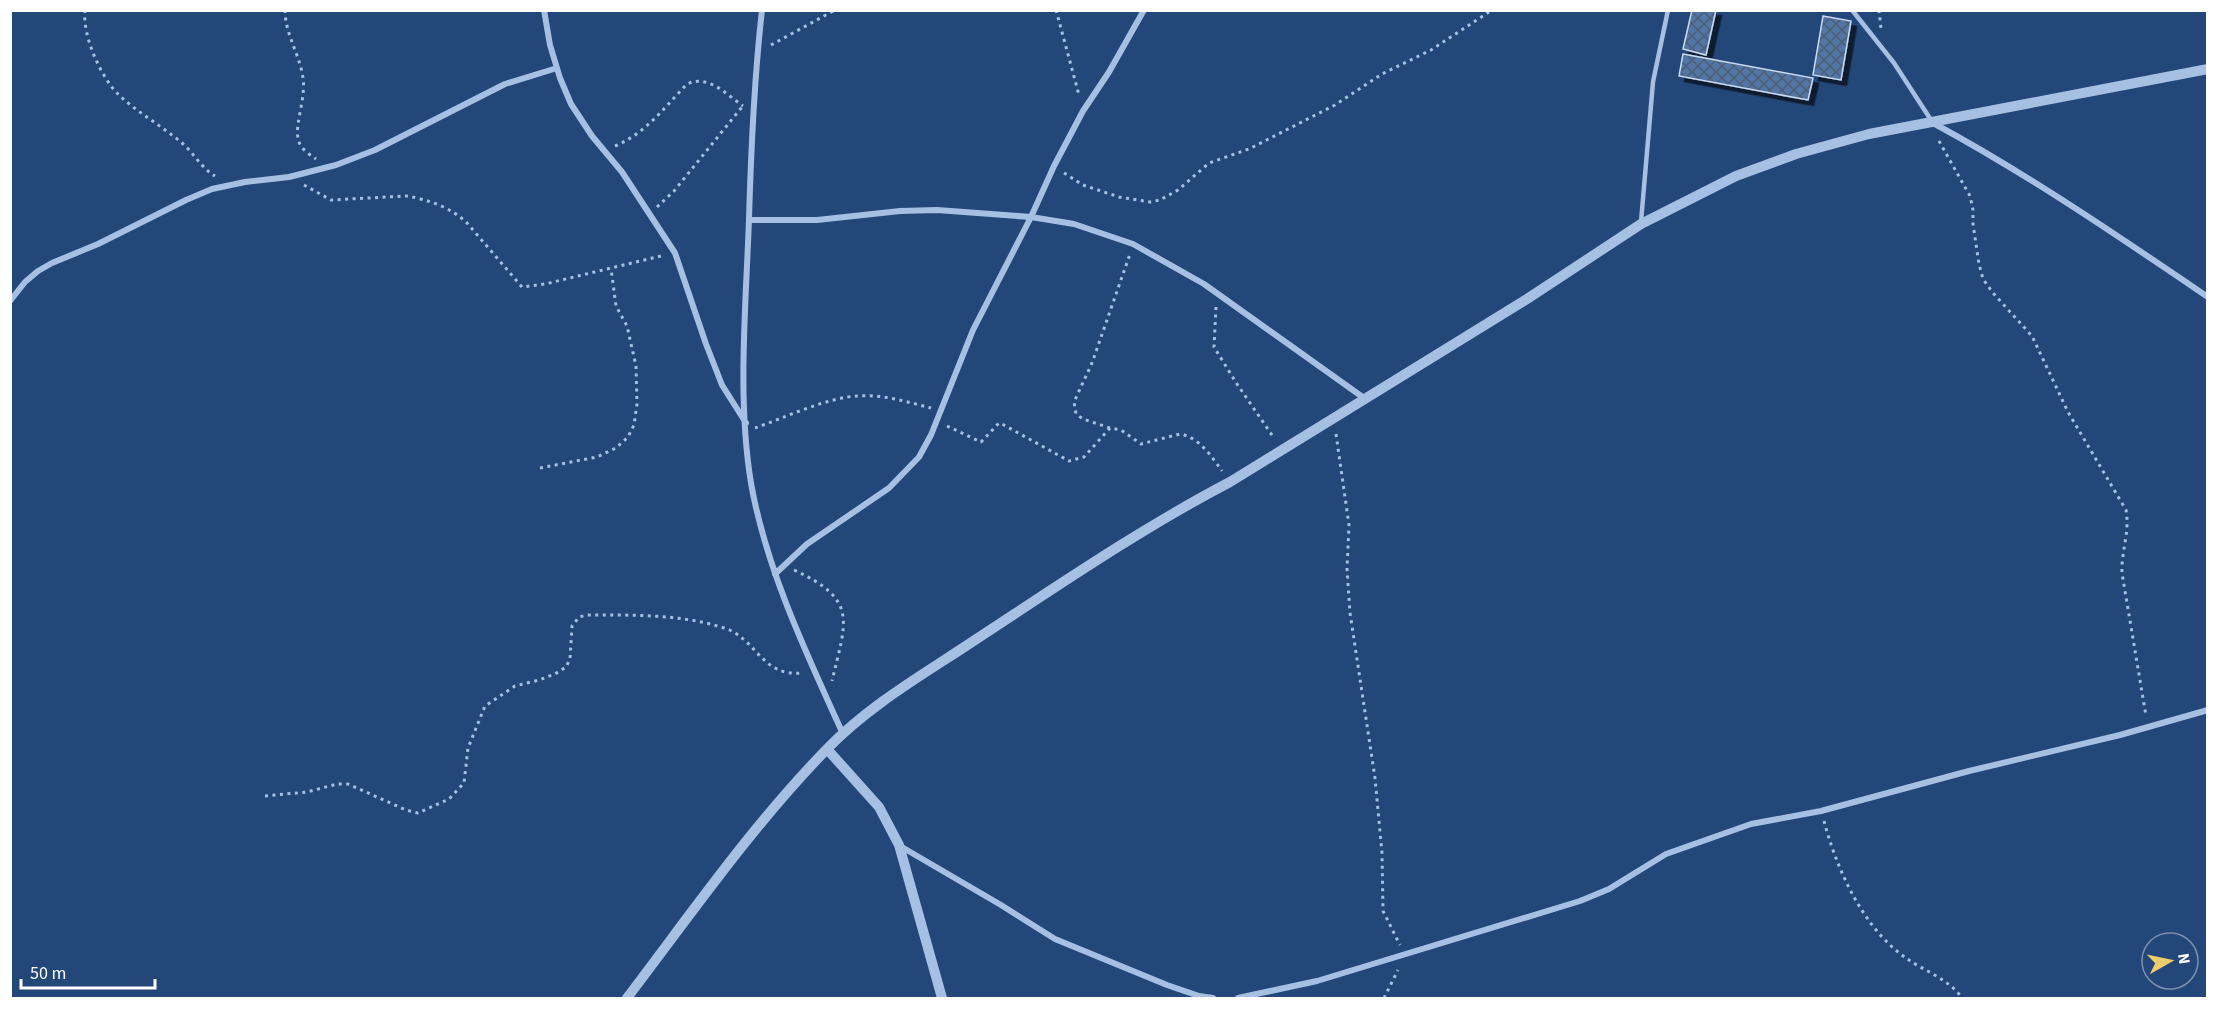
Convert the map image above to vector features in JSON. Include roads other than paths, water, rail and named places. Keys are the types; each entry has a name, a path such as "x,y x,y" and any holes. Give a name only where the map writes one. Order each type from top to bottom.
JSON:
{"street":[{"path":"544,10 556,68 571,104 592,136 622,172 675,253 722,385 746,424"},
{"path":"762,10 754,92 749,219 744,352 746,432 752,485 775,574 843,734"},
{"path":"775,574 824,531 889,488 919,457 937,421 973,330 1031,217 1054,166 1083,111 1109,72 1144,10"},
{"path":"10,301 25,282 52,262 98,244 186,200 212,189 289,177 327,167 375,150 505,84 556,68"},
{"path":"627,999 759,824 826,749 873,708 1065,580 1185,506 1230,482 1527,299 1641,224 1736,176 1796,154 1869,134 2208,69"},
{"path":"1929,123 2053,193 2208,297"},
{"path":"749,219 817,220 900,211 937,210 1031,217 1074,225 1118,237 1216,292 1364,398"},
{"path":"1238,999 1317,981 1595,896 1666,854 1751,824 1821,811 2208,710"},
{"path":"826,749 879,807 899,845 942,999"},
{"path":"899,845 1055,939 1167,985 1213,999"}],"lane":[{"path":"1641,224 1653,82 1668,10"},
{"path":"1852,10 1894,63 1929,123"}]}
